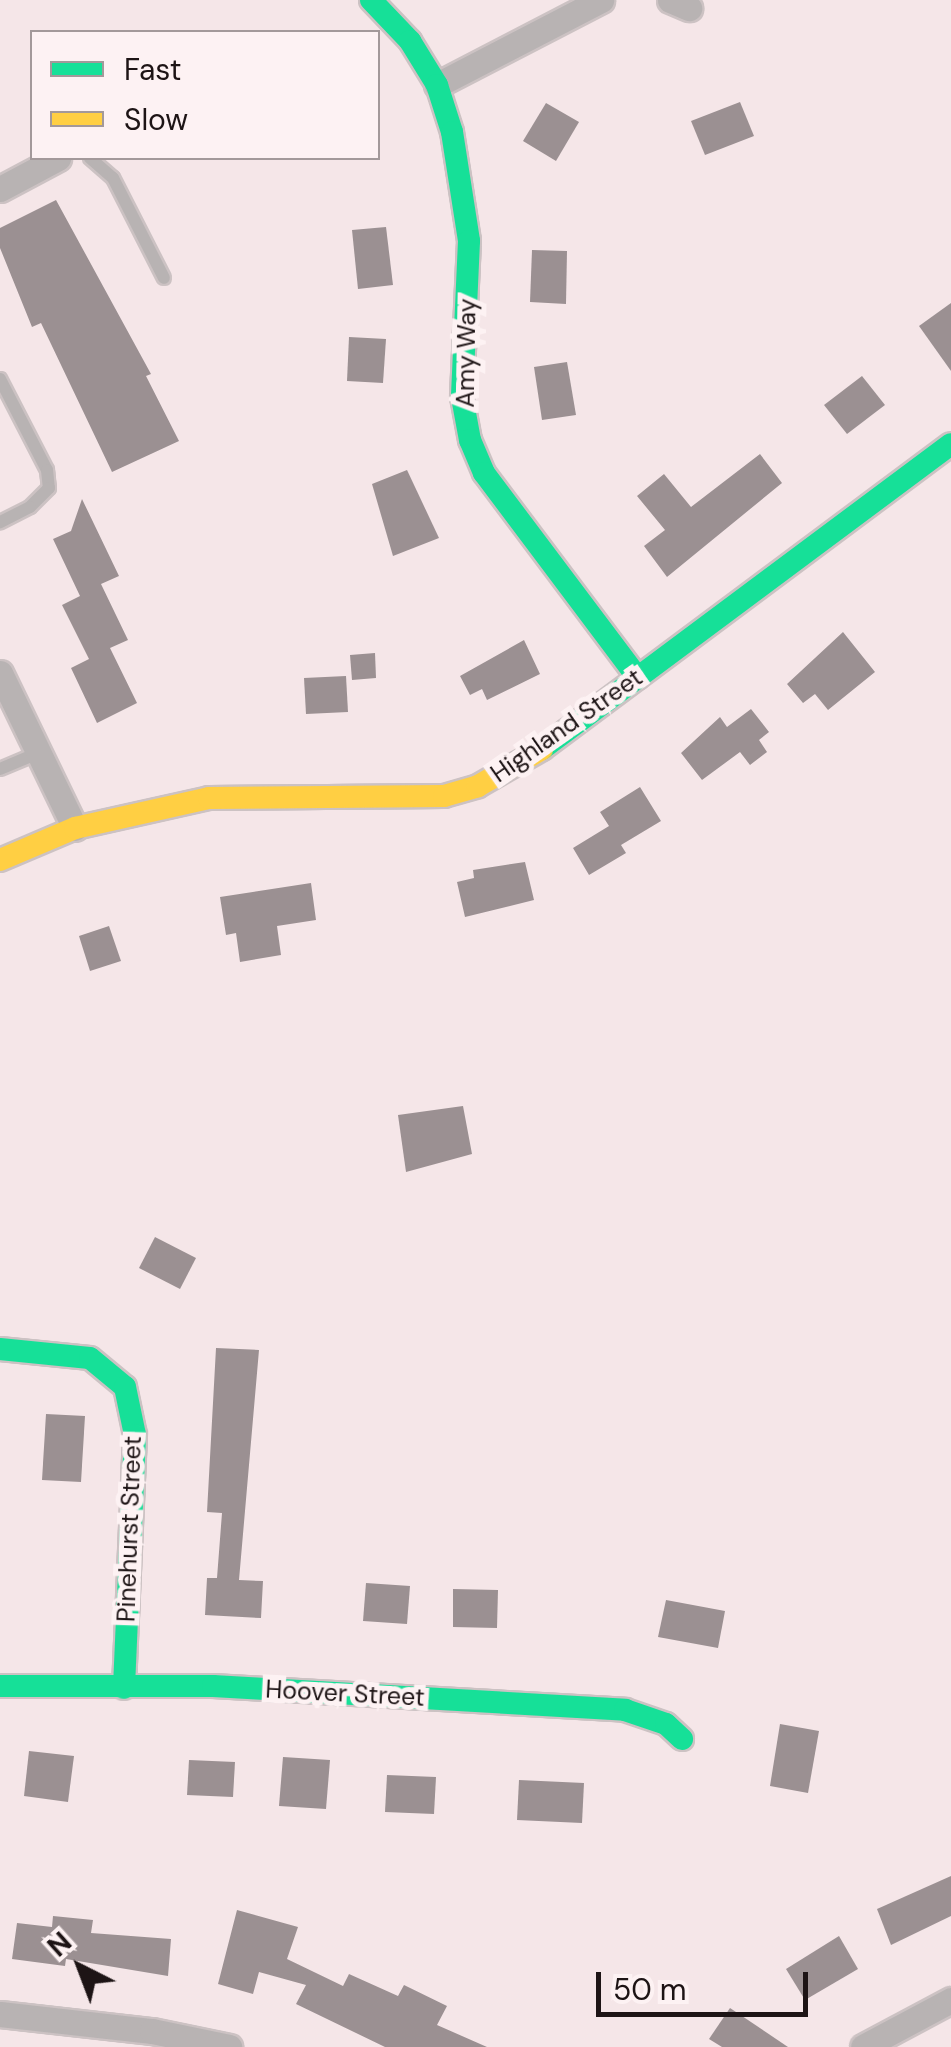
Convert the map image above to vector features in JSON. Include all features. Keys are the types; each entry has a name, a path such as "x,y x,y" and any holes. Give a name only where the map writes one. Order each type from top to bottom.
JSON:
{"street":[{"name":"Amy Way","path":"371,0 410,42 437,85 469,241 462,397 470,440 484,474 638,678"},
{"path":"437,85 601,0"},
{"path":"0,189 56,160"},
{"name":"Highland Street","path":"0,860 75,828 209,798 444,796 478,786 515,768 951,444"},
{"path":"0,673 75,828"},
{"name":"Pinehurst Street","path":"0,1348 90,1358 125,1387 134,1435 124,1688"},
{"name":"Hoover Street","path":"0,1686 213,1686 626,1710 666,1724 682,1739"},
{"path":"863,2047 951,2000"},
{"path":"0,2014 152,2030 229,2047"}],"lane":[{"path":"92,160 114,178 164,278"},
{"path":"0,379 47,470 49,488 30,507 0,522"},
{"path":"0,769 38,753"}],"building":[{"path":"740,102 754,136 705,155 691,121"},
{"path":"546,103 579,122 556,161 523,141"},
{"path":"56,200 151,374 146,376 179,441 112,472 41,323 32,327 0,248 0,228"},
{"path":"386,227 393,285 358,289 352,230"},
{"path":"532,250 567,251 566,304 530,302"},
{"path":"951,303 951,371 919,326"},
{"path":"349,337 386,339 383,383 347,381"},
{"path":"567,362 576,415 542,420 534,367"},
{"path":"862,376 885,405 847,434 824,405"},
{"path":"760,454 782,483 667,577 644,546 665,530 637,496 664,474 691,507"},
{"path":"407,470 439,538 393,556 372,484"},
{"path":"82,499 119,576 101,584 128,640 110,648 137,703 97,723 71,668 89,659 62,605 80,596 53,539 71,531"},
{"path":"843,632 875,672 828,710 815,694 803,703 787,684"},
{"path":"524,640 540,674 487,700 482,689 470,695 460,676"},
{"path":"375,653 376,678 352,680 350,655"},
{"path":"346,676 348,712 306,714 304,678"},
{"path":"751,709 769,732 759,740 767,752 750,765 740,752 702,780 681,753 720,717 727,727"},
{"path":"640,787 661,821 621,845 626,853 589,875 573,848 609,826 600,812"},
{"path":"525,862 534,900 465,917 457,882 474,878 473,870"},
{"path":"311,883 316,920 277,926 281,955 240,962 236,933 226,935 220,897"},
{"path":"109,926 121,961 90,971 79,936"},
{"path":"463,1106 472,1154 406,1172 398,1115"},
{"path":"155,1237 196,1258 180,1289 139,1268"},
{"path":"216,1348 259,1350 239,1580 263,1581 261,1618 205,1615 207,1578 217,1578 222,1513 207,1512"},
{"path":"46,1414 85,1416 81,1482 42,1480"},
{"path":"366,1583 410,1586 407,1624 363,1621"},
{"path":"453,1589 498,1590 497,1628 453,1627"},
{"path":"666,1600 725,1611 718,1648 658,1637"},
{"path":"780,1724 819,1731 808,1793 770,1786"},
{"path":"29,1751 74,1756 68,1802 24,1796"},
{"path":"283,1757 330,1760 326,1809 279,1806"},
{"path":"189,1760 235,1762 233,1797 187,1795"},
{"path":"387,1775 436,1777 434,1814 385,1812"},
{"path":"519,1780 584,1783 582,1823 517,1820"},
{"path":"951,1876 951,1916 891,1945 877,1909"},
{"path":"237,1910 298,1927 287,1959 343,1986 349,1974 398,1996 404,1985 447,2006 437,2025 487,2047 385,2047 296,2004 306,1985 259,1972 253,1994 218,1984"},
{"path":"53,1916 93,1920 91,1933 171,1939 168,1976 66,1959 65,1966 12,1959 17,1923 52,1927"},
{"path":"839,1936 858,1969 805,2000 786,1969"},
{"path":"730,2008 788,2047 722,2047 709,2039"}],"traffic: fast":[{"path":"371,0 410,41 437,85 452,132 469,241 462,397 470,440 484,473 638,678"},
{"path":"542,749 951,444"},
{"path":"0,1349 90,1358 125,1387 135,1435 124,1688"},
{"path":"0,1686 213,1686 625,1710 666,1724 682,1739"}],"traffic: slow":[{"path":"0,860 75,828 209,798 444,796 478,786 542,749"}]}
